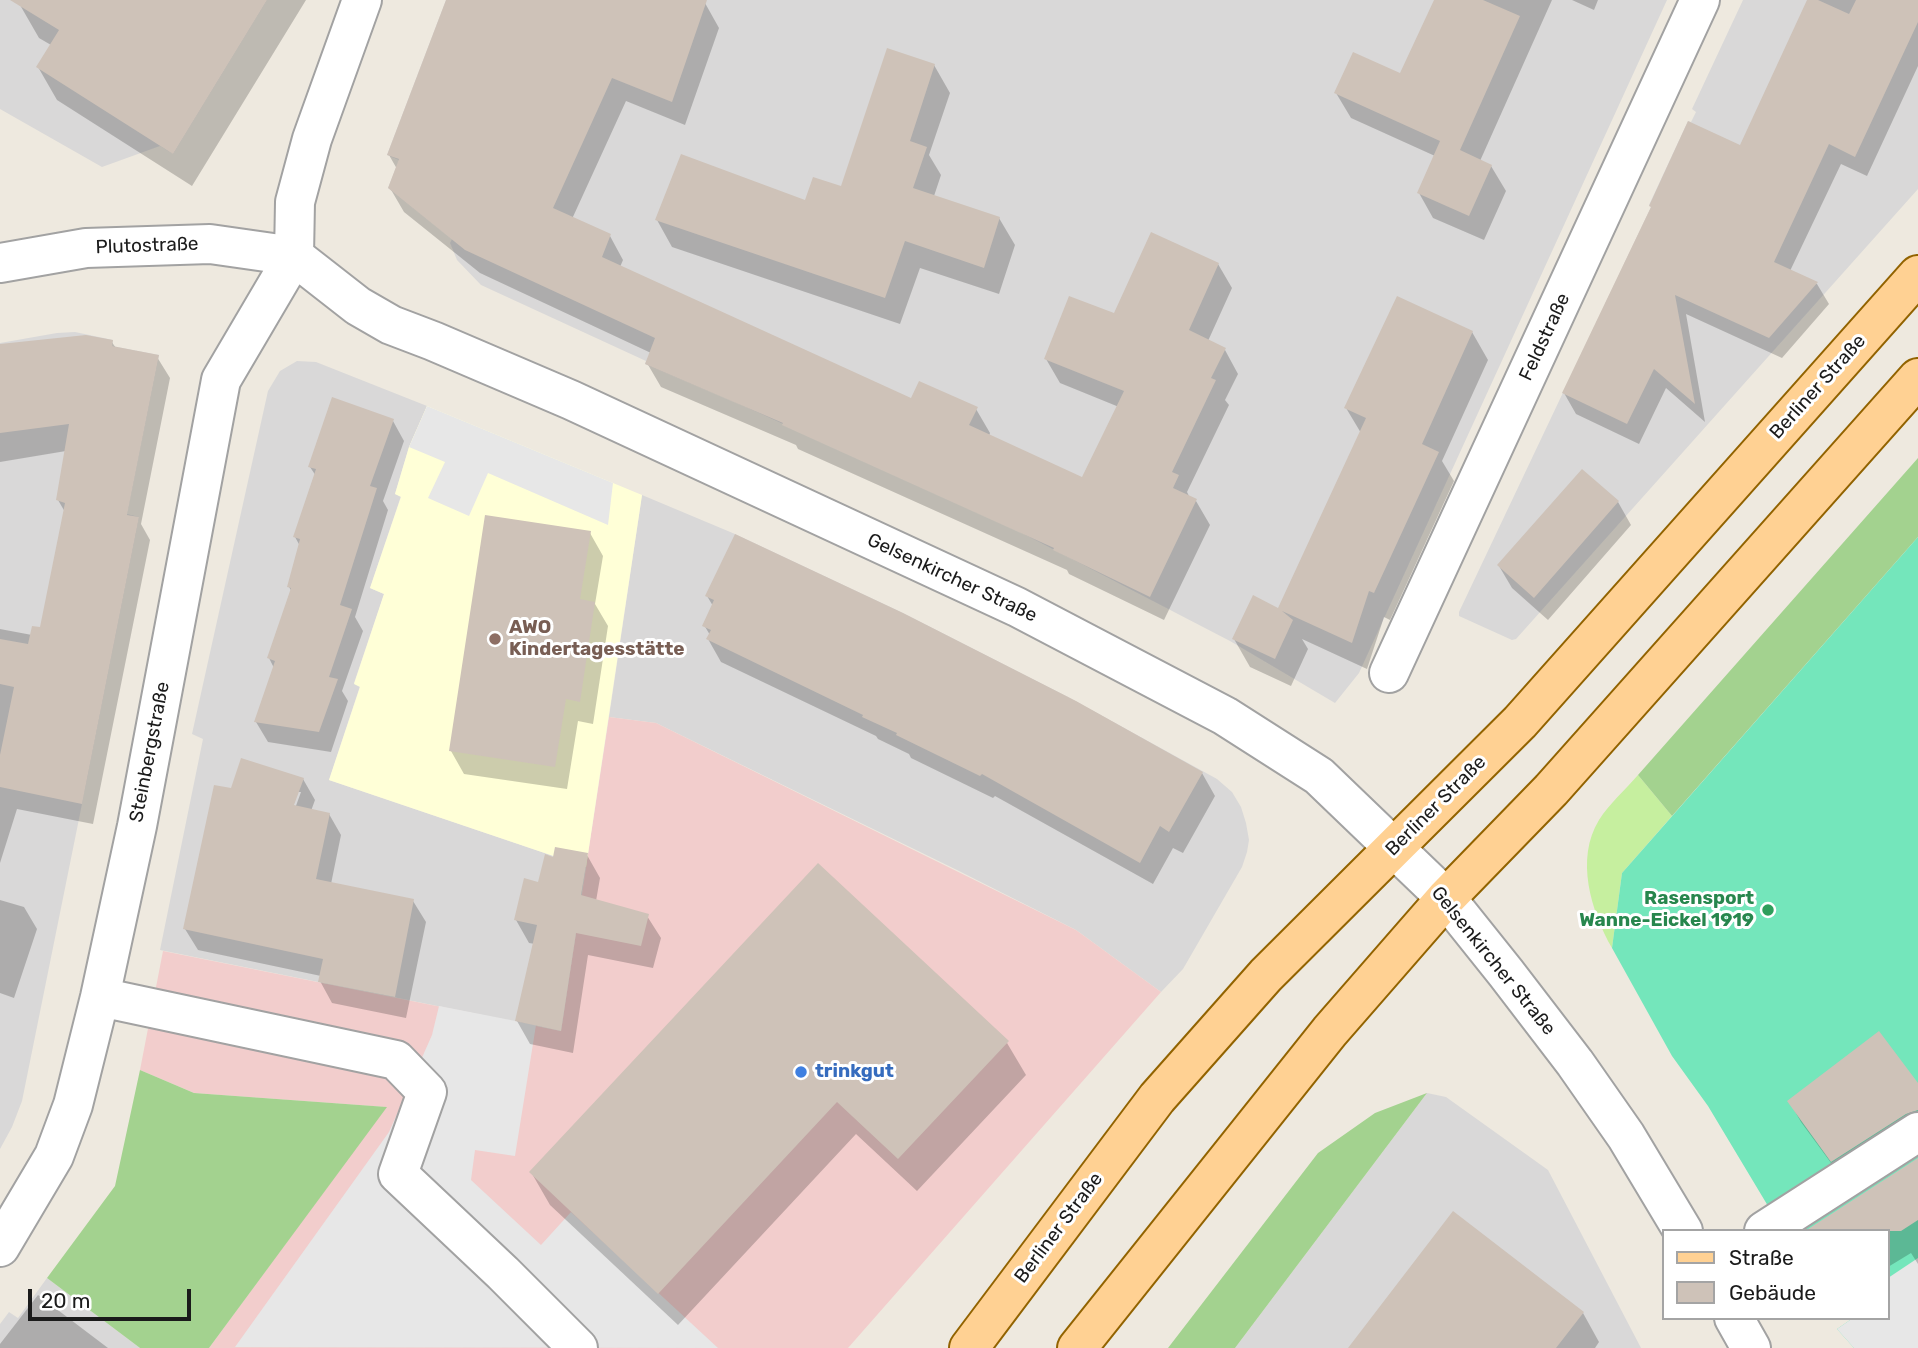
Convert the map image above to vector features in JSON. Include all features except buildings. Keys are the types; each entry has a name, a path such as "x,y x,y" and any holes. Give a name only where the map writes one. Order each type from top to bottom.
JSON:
{"main road":[{"name":"Berliner Straße","path":"969,1348 1157,1098 1266,975 1520,722 1918,275"},
{"path":"1077,1348 1330,1031 1446,898 1551,790 1918,378"}],"street":[{"path":"294,256 295,202 305,164 362,0"},
{"name":"Feldstraße","path":"1389,673 1700,0"},
{"name":"Plutostraße","path":"0,263 86,248 210,244 294,256"},
{"name":"Gelsenkircher Straße","path":"294,256 358,306 391,325 571,400 1017,607 1225,716 1319,776 1446,898 1575,1063 1626,1136 1682,1229"},
{"name":"Steinbergstraße","path":"0,1247 54,1156 73,1105 100,997 147,772 221,380 294,256"},
{"path":"100,997 396,1059 427,1092 398,1174 578,1348"},
{"path":"1767,1229 1918,1132"},
{"path":"1735,1320 1751,1348"}],"shaded area":[{"path":"0,0 267,0 173,154 160,146 102,167 0,109"},
{"path":"446,0 1667,0 1359,673 1335,703 1230,641 1016,530 645,364 646,361 481,285 457,260 450,243 452,239 388,188 399,160 387,155"},
{"path":"1743,0 1918,0 1918,189 1516,639 1512,640 1459,616 1459,612 1651,207 1649,205 1688,121 1691,122 1696,112 1692,109"},
{"path":"75,332 113,340 112,346 159,355 127,514 139,517 82,804 22,1101 0,1149 0,343"},
{"path":"297,361 316,362 427,406 409,447 395,494 401,496 370,588 384,594 354,683 360,686 329,780 586,867 561,1031 160,950 203,739 192,734 268,391 280,371"},
{"name":"AWO Kindertagesstätte","path":"427,406 642,495 586,867 329,780 360,687 354,684 384,594 370,588 401,497 395,494 409,447"},
{"path":"427,406 613,483 608,525 488,473 469,516 428,498 445,462 409,447"},
{"path":"642,495 735,534 903,613 1068,697 1217,779 1232,792 1246,823 1249,840 1247,852 1242,867 1183,969 1161,992 1076,930 957,870 656,723 609,717"},
{"path":"609,717 656,723 1076,930 1161,992 848,1348 209,1348 386,1107 194,1093 140,1070 163,951 561,1031"},
{"path":"439,1006 536,1025 515,1156 475,1150 471,1180 541,1245 571,1212 718,1348 235,1347 389,1132 432,1035"},
{"path":"1427,1093 1446,1097 1548,1170 1641,1348 1235,1348"},
{"path":"1918,1258 1918,1348 1854,1348 1837,1329 1850,1320 1890,1320 1890,1277"},
{"path":"47,1278 140,1348 0,1348 0,1324 9,1312 18,1318"}],"green space":[{"path":"1918,458 1918,537 1672,816 1638,775"},
{"name":"Rasensport Wanne-Eickel 1919","path":"1918,537 1918,1348 1854,1348 1837,1329 1850,1320 1890,1320 1890,1229 1782,1229 1708,1106 1672,1056 1612,948 1622,873"},
{"path":"1638,775 1672,816 1622,873 1612,948 1592,902 1587,868 1588,851 1599,820"},
{"path":"140,1070 194,1093 387,1107 209,1348 140,1348 47,1278 115,1186"},
{"path":"1427,1093 1235,1348 1168,1348 1318,1153 1375,1113"}],"place":[{"name":"AWO Kindertagesstätte","path":"495,639"},
{"name":"Rasensport Wanne-Eickel 1919","path":"1768,910"},
{"name":"trinkgut","path":"801,1072"}]}
